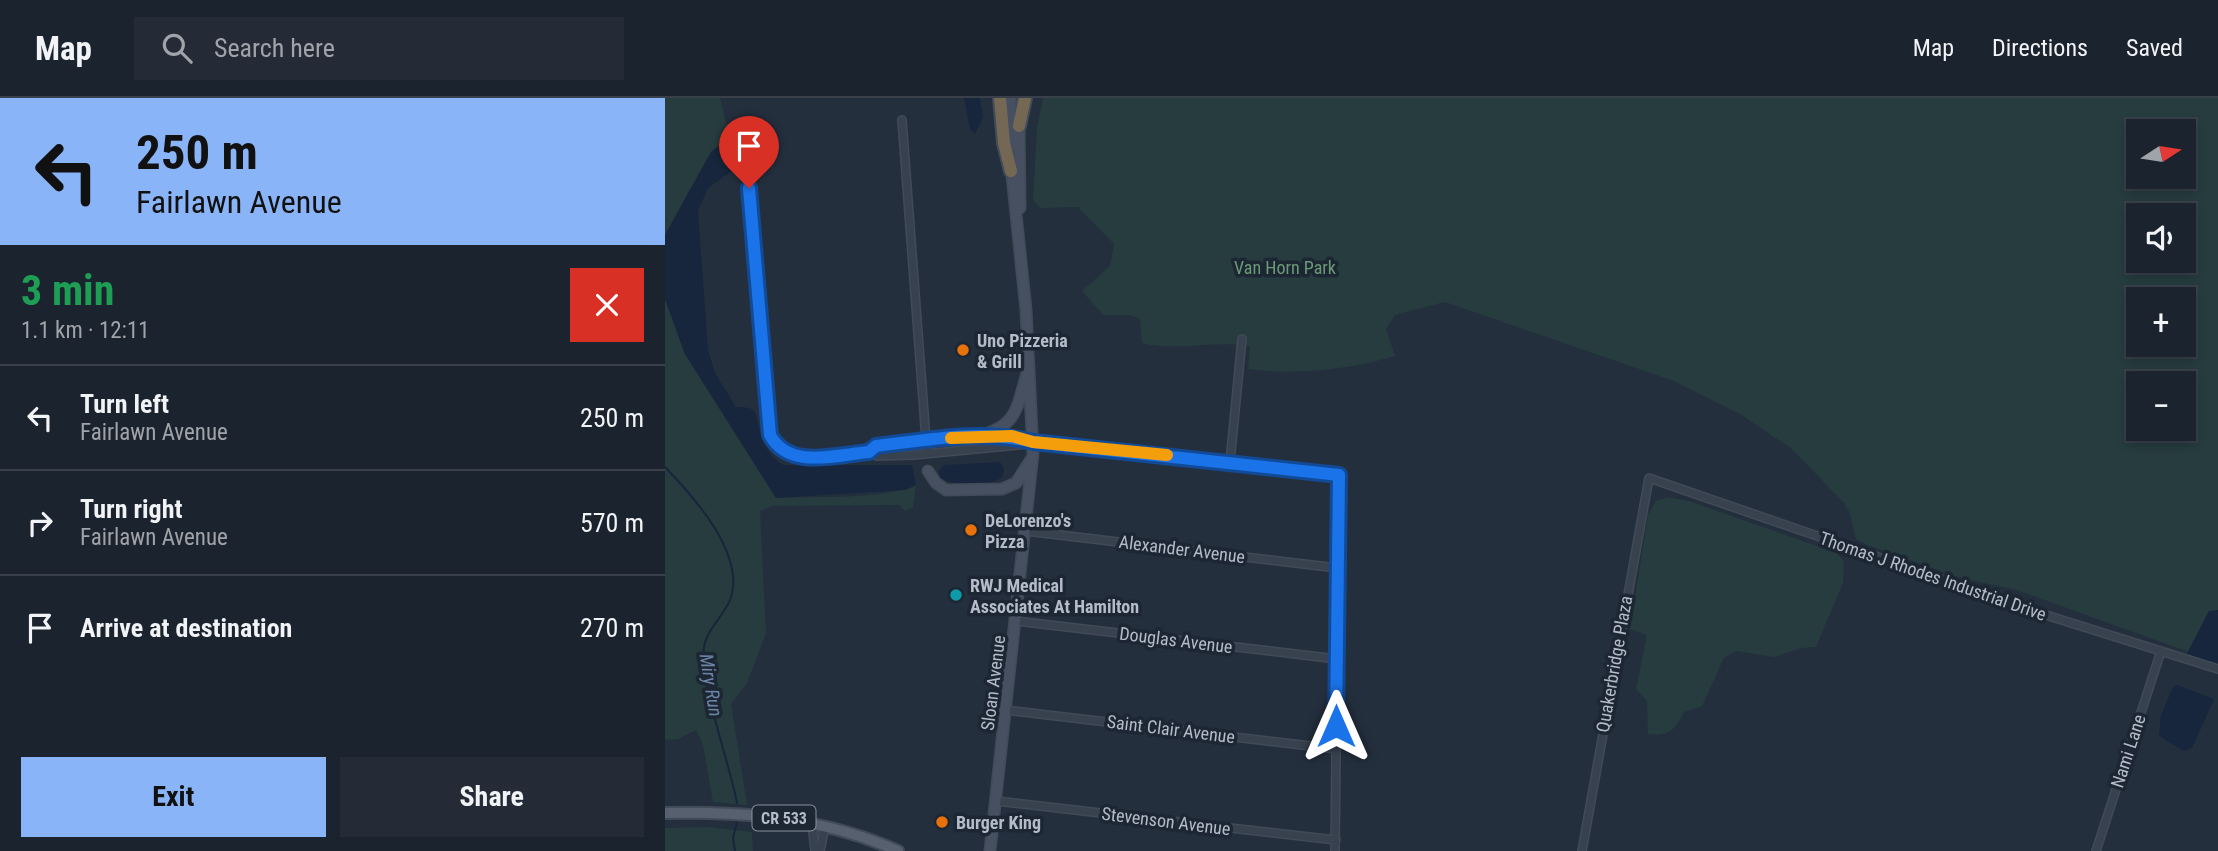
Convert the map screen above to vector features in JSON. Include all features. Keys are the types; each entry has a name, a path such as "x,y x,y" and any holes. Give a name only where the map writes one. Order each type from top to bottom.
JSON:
{"highway":[{"path":"1000,98 1004,143 1011,171"},
{"path":"1019,126 1022,98"}],"main road":[{"name":"Sloan Avenue","path":"1010,98 1011,171 1020,226"},
{"name":"Sloan Avenue","path":"990,851 1033,457 1030,365 1020,226 1019,126"},
{"path":"975,437 997,431 1011,421 1030,365"},
{"path":"928,471 936,483 946,490 1002,489 1016,484 1033,457"},
{"name":"CR 533","path":"665,813 731,813 812,824 898,851"}],"street":[{"path":"902,120 927,453"},
{"path":"746,132 770,435 781,452 795,457 869,452 877,456 1012,447 1033,442"},
{"path":"1230,462 1243,339"},
{"path":"869,452 876,446 926,440 1012,436 1033,442 1339,475 1335,851"},
{"name":"Thomas J Rhodes Industrial Drive","path":"1649,478 2218,669"},
{"name":"Quakerbridge Plaza","path":"1582,851 1649,478"},
{"name":"Alexander Avenue","path":"1026,531 1337,568"},
{"name":"Douglas Avenue","path":"1016,621 1337,659"},
{"name":"Nami Lane","path":"2095,851 2161,651"},
{"name":"Saint Clair Avenue","path":"1005,710 1336,749"},
{"name":"Stevenson Avenue","path":"996,801 1336,840"},
{"path":"812,824 818,851"},
{"path":"818,851 825,827"}],"green space":[{"path":"665,98 720,98 733,149 721,144 711,152 665,235"},
{"name":"Van Horn Park","path":"1043,98 2218,98 2218,610 2209,611 2189,652 2017,590 1961,578 1865,544 1856,539 1849,511 1843,502 1792,449 1740,414 1674,381 1445,302 1395,315 1386,329 1395,356 1341,368 1304,371 1248,369 1250,346 1169,346 1142,343 1140,319 1131,315 1103,315 1082,291 1110,266 1114,244 1078,207 1040,208 1033,200 1037,128"},
{"path":"665,299 685,354 776,498 867,495 916,485 913,507 905,511 899,505 888,505 772,506 760,511 766,633 747,683 731,704 747,805 713,802 703,745 696,730 678,739 665,740"},
{"path":"1667,497 1689,501 1837,553 1844,562 1843,583 1816,647 1801,648 1774,657 1736,651 1724,658 1702,706 1684,712 1671,731 1655,735 1648,734 1647,701 1636,689 1647,635 1630,629 1648,515 1656,501"},
{"path":"708,827 752,832 753,851 665,851 665,828"}],"water":[{"path":"964,98 980,98 983,117 975,134 970,129"},
{"path":"721,144 733,149 732,171 708,188 698,211 708,350 715,373 736,407 753,410 767,449 783,465 912,465 916,485 906,490 776,498 685,354 665,299 665,235 711,152"},
{"path":"1000,462 1004,469 1002,477 989,483 953,483 940,477 939,470 944,465"},
{"path":"2218,610 2218,672 2183,661 2209,611"},
{"path":"2177,685 2214,699 2192,748 2184,751 2159,736 2161,715 2173,687"}],"waterway":[{"name":"Miry Run","path":"665,467 702,510 724,546 731,564 733,583 730,600 705,641 704,662 710,701 737,803"},
{"name":"Miry Run","path":"735,851 733,838 737,821"}],"slow traffic":[{"path":"951,438 1012,436 1033,442 1167,455"}],"place":[{"name":"Uno Pizzeria & Grill","path":"963,350"},
{"name":"DeLorenzo's Pizza","path":"971,530"},
{"name":"RWJ Medical Associates At Hamilton","path":"956,595"},
{"name":"Burger King","path":"942,822"}],"route":[{"path":"749,188 770,435 781,452 795,457 811,457 869,452 876,446 935,439 1012,436 1033,442 1054,442 1339,475 1336,726"}]}
